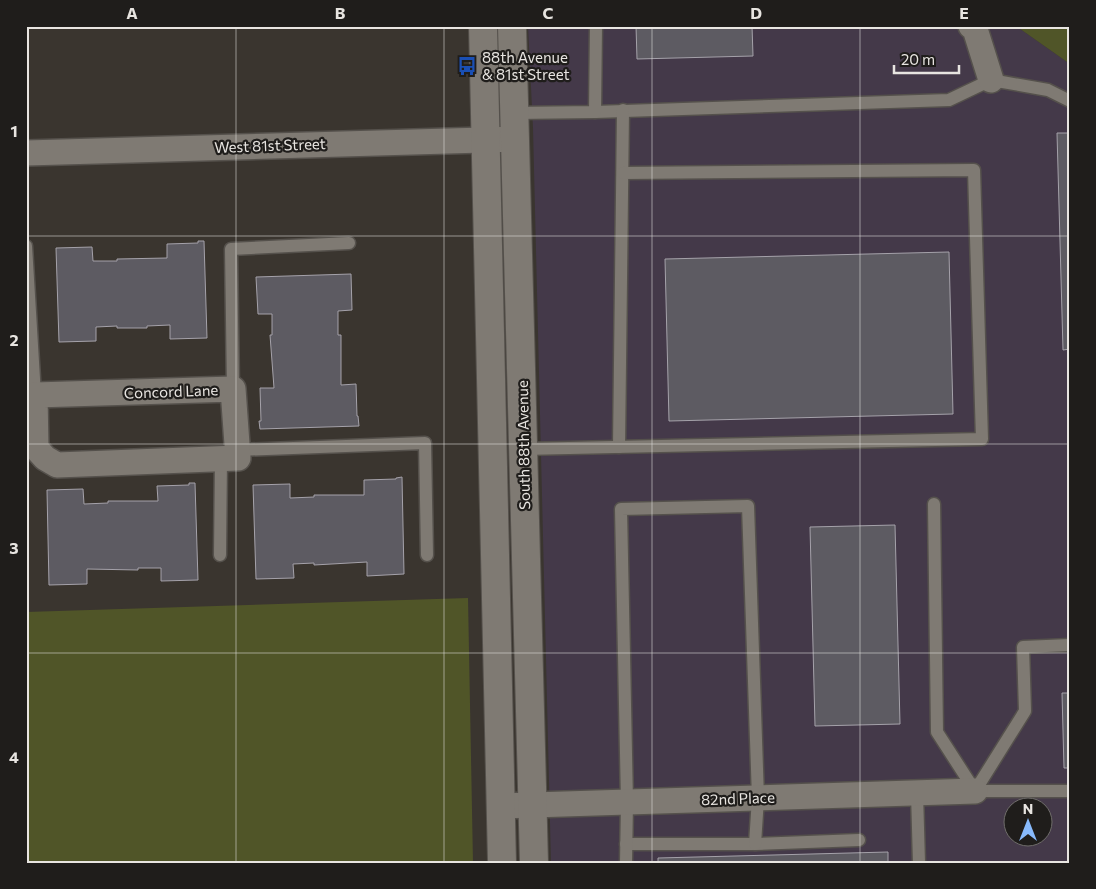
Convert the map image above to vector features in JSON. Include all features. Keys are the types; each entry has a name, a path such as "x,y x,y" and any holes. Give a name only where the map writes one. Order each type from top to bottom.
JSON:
{"street":[{"name":"South 88th Avenue","path":"483,26 502,863"},
{"name":"South 88th Avenue","path":"512,26 534,863"},
{"path":"971,26 975,29 991,80"},
{"name":"West 81st Street","path":"26,153 485,139 514,126"},
{"name":"Concord Lane","path":"35,395 233,389 230,454"},
{"path":"35,395 31,449 57,464 230,454"},
{"name":"82nd Place","path":"500,806 975,791"}],"lane":[{"path":"595,112 596,26"},
{"path":"514,126 595,112 622,110 949,100 991,80 1048,90 1070,101"},
{"path":"619,447 623,173 622,110"},
{"path":"523,449 982,439 974,170 623,173"},
{"path":"233,389 231,249 349,243"},
{"path":"26,246 35,395"},
{"path":"220,555 230,454 425,443 427,555"},
{"path":"934,504 937,732 975,791"},
{"path":"626,863 627,802 621,509 748,506 758,798 755,844"},
{"path":"975,791 1025,711 1023,647 1070,645"},
{"path":"975,791 1070,791"},
{"path":"917,793 919,863"},
{"path":"626,844 755,844 859,840"}],"shaded area":[{"path":"528,26 1016,26 1070,64 1070,863 551,863 533,128"}],"green space":[{"path":"1016,26 1070,26 1070,64"},
{"path":"468,598 473,863 26,863 26,612"}],"building":[{"path":"636,26 752,26 753,56 637,59"},
{"path":"1057,133 1070,133 1070,349 1063,350"},
{"path":"198,241 204,241 207,338 170,339 170,325 147,326 147,328 117,328 117,326 96,327 96,341 59,342 56,248 92,247 93,261 117,261 117,259 167,258 167,244 198,243"},
{"path":"949,252 953,414 669,421 665,259"},
{"path":"351,274 352,310 338,311 338,335 341,335 341,385 356,384 359,426 260,429 260,388 274,388 270,335 272,335 272,314 258,314 256,277"},
{"path":"402,477 404,574 367,576 367,562 314,565 314,563 293,564 294,578 256,579 253,485 290,484 290,498 314,497 314,495 364,495 364,480 396,479"},
{"path":"189,483 195,483 198,580 161,581 161,568 138,568 138,570 87,569 87,584 49,585 47,490 83,489 84,504 108,503 108,501 158,501 157,486 189,485"},
{"path":"895,525 900,724 815,726 810,527"},
{"path":"1062,693 1070,693 1070,768 1064,768"},
{"path":"888,852 888,863 658,863 658,858"}],"place":[{"name":"88th Avenue & 81st Street","path":"467,66"}]}
